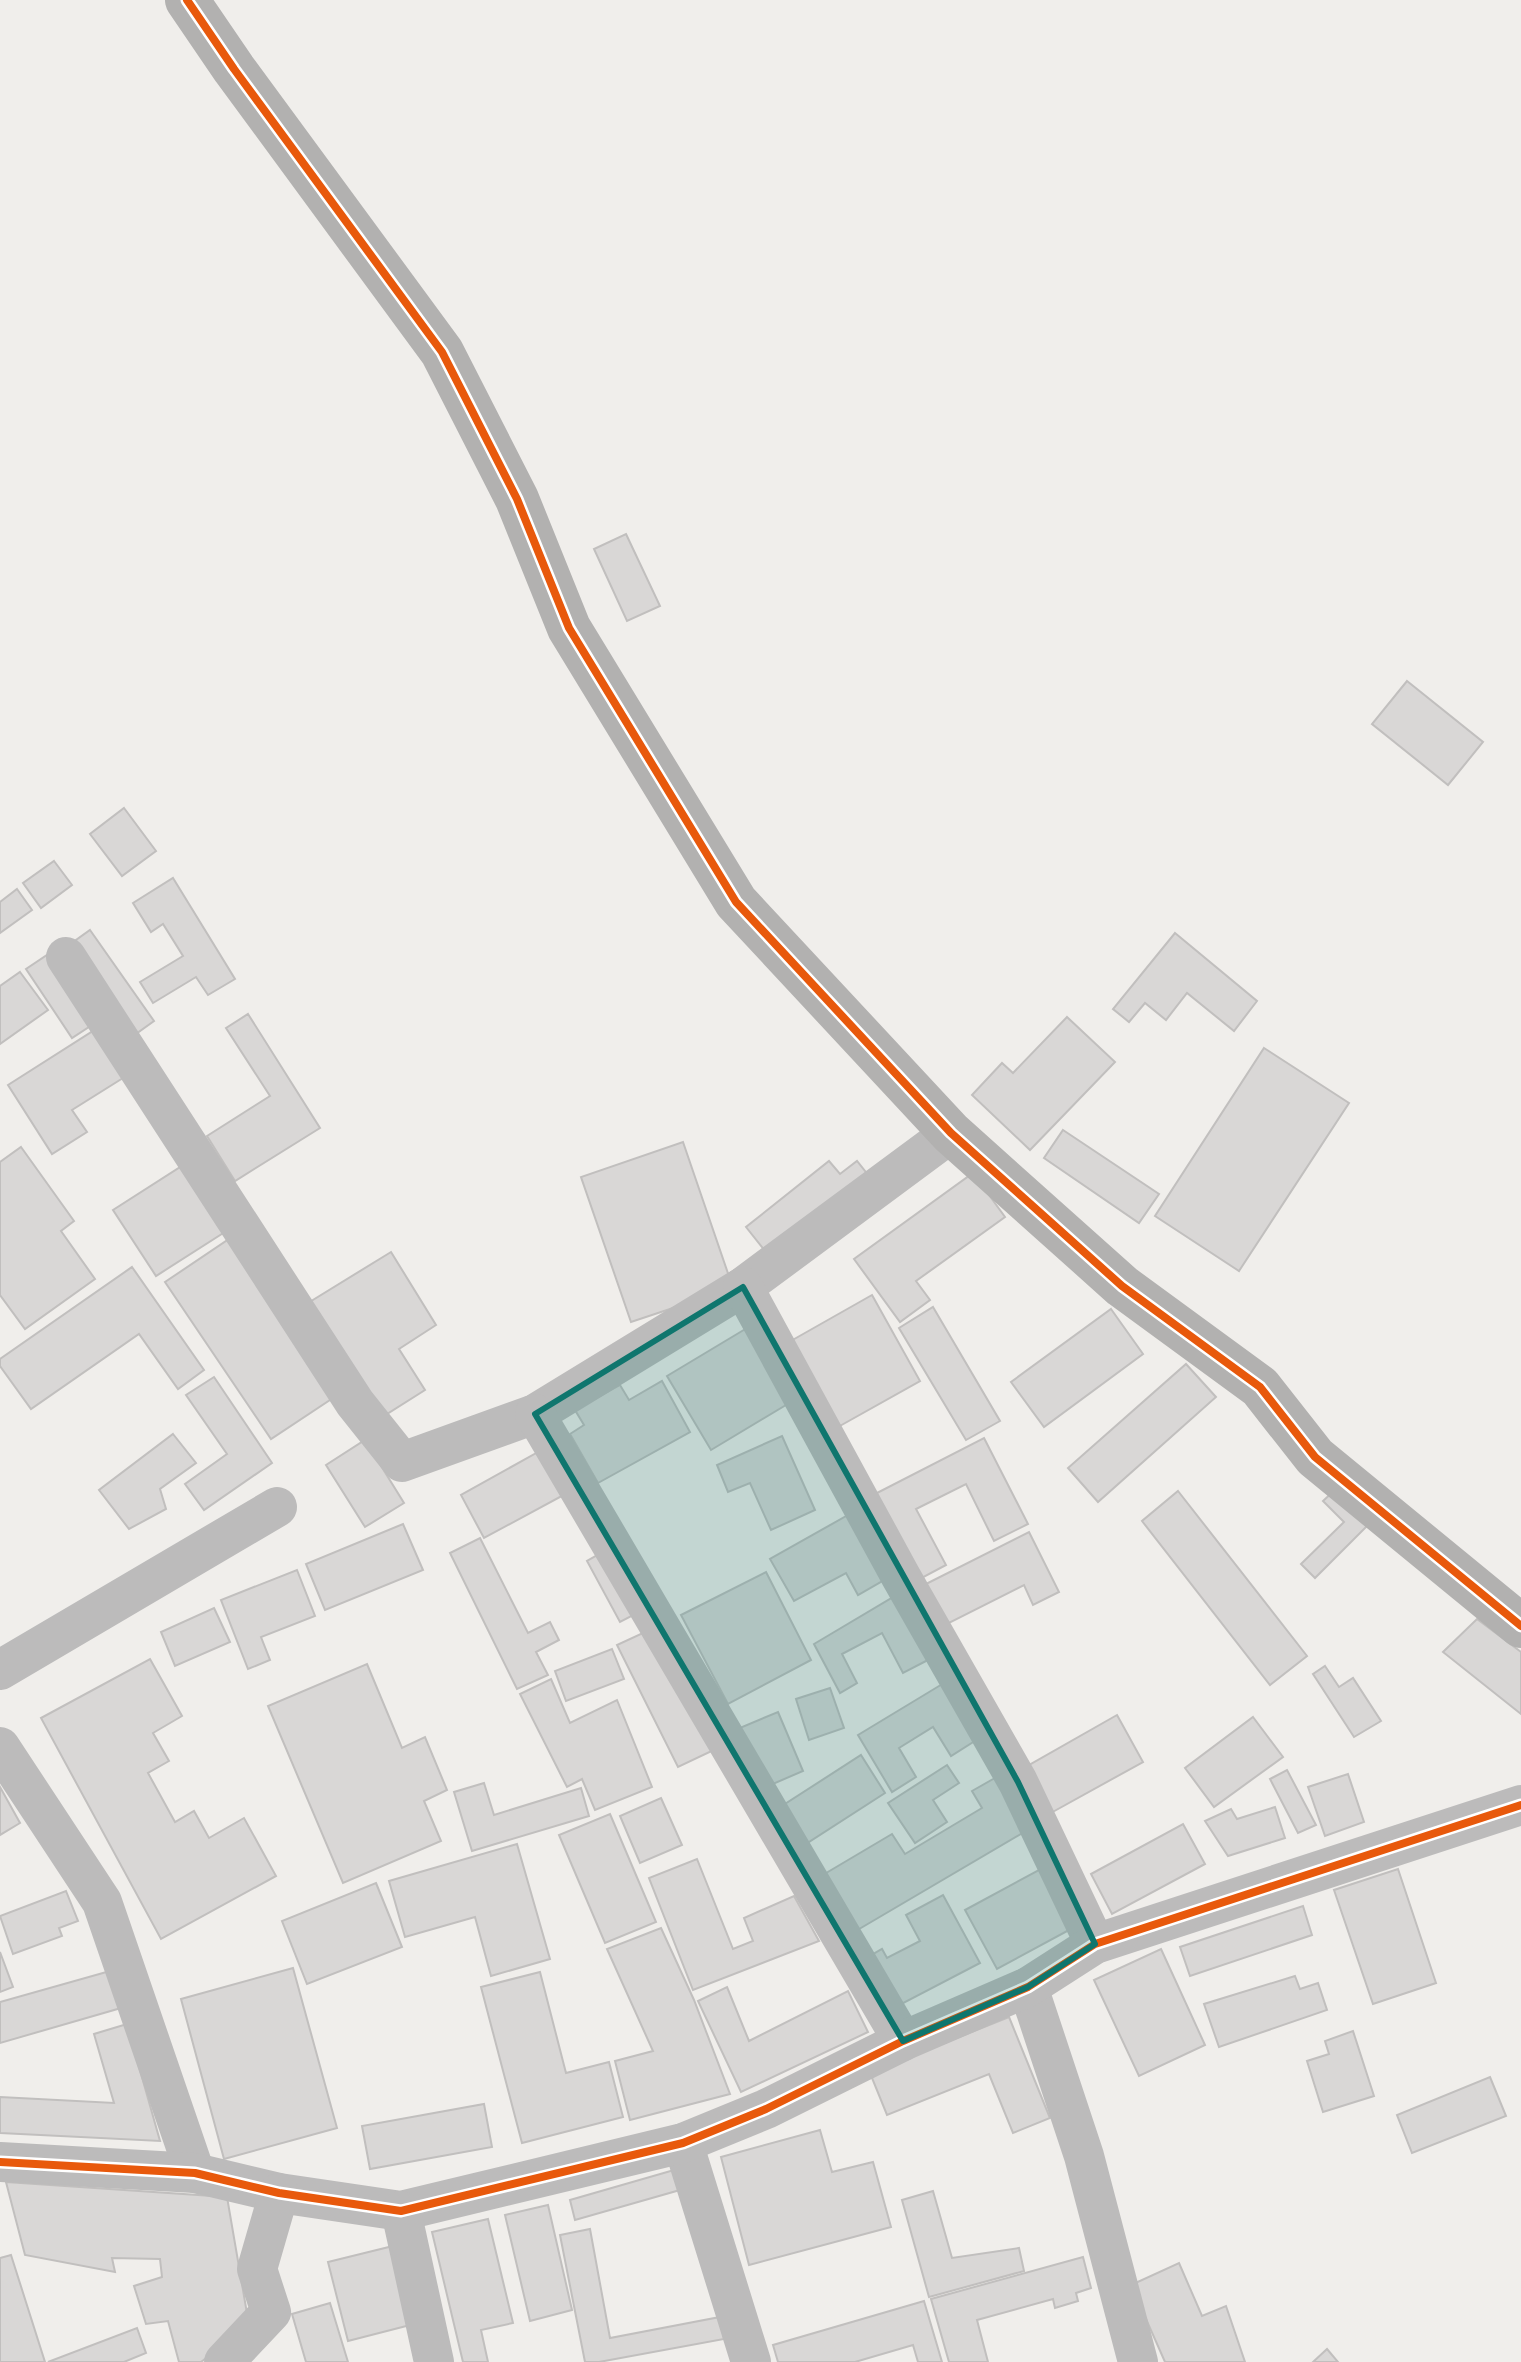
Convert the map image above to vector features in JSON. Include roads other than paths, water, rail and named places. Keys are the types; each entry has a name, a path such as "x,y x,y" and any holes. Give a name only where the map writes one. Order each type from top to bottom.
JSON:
{"street":[{"path":"187,0 234,69 442,352 517,499 569,628 736,902 951,1133 1122,1286 1260,1387 1315,1457 1521,1626"},
{"path":"66,957 355,1403 402,1462 535,1414 743,1287 951,1133"},
{"path":"743,1287 900,1575 1018,1782 1095,1944"},
{"path":"535,1414 903,2041"},
{"path":"0,1670 277,1507"},
{"path":"0,1747 102,1902 195,2173"},
{"path":"0,2162 195,2173 279,2193 401,2211 683,2143 766,2109 903,2041 1028,1987 1095,1944 1521,1805"},
{"path":"1028,1987 1084,2156 1133,2353 1138,2362"},
{"path":"683,2143 751,2362"},
{"path":"224,2362 271,2312 257,2269 279,2193"},
{"path":"401,2211 434,2362"}]}
